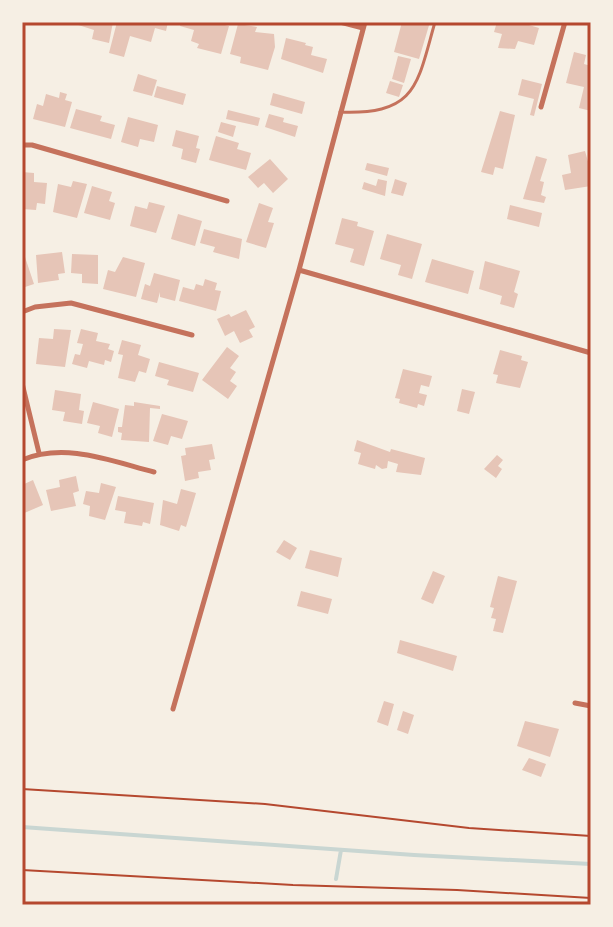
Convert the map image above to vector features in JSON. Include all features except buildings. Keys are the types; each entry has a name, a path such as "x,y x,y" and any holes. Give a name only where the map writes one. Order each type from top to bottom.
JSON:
{"street":[{"path":"173,709 299,270 364,25 340,22"},
{"path":"541,107 565,22"},
{"path":"22,145 32,145 227,201"},
{"path":"299,270 591,353"},
{"path":"22,312 35,307 71,303 192,335"},
{"path":"22,383 39,453"},
{"path":"22,460 39,453 72,452 154,472"},
{"path":"575,703 591,706"}],"lane":[{"path":"340,112 370,113 390,108 408,96 419,79 435,22"}],"path":[{"path":"22,789 278,805 469,828 591,836"},
{"path":"22,870 591,898"}],"waterway":[{"path":"22,827 414,855 591,864"},
{"path":"336,879 341,850"}]}
